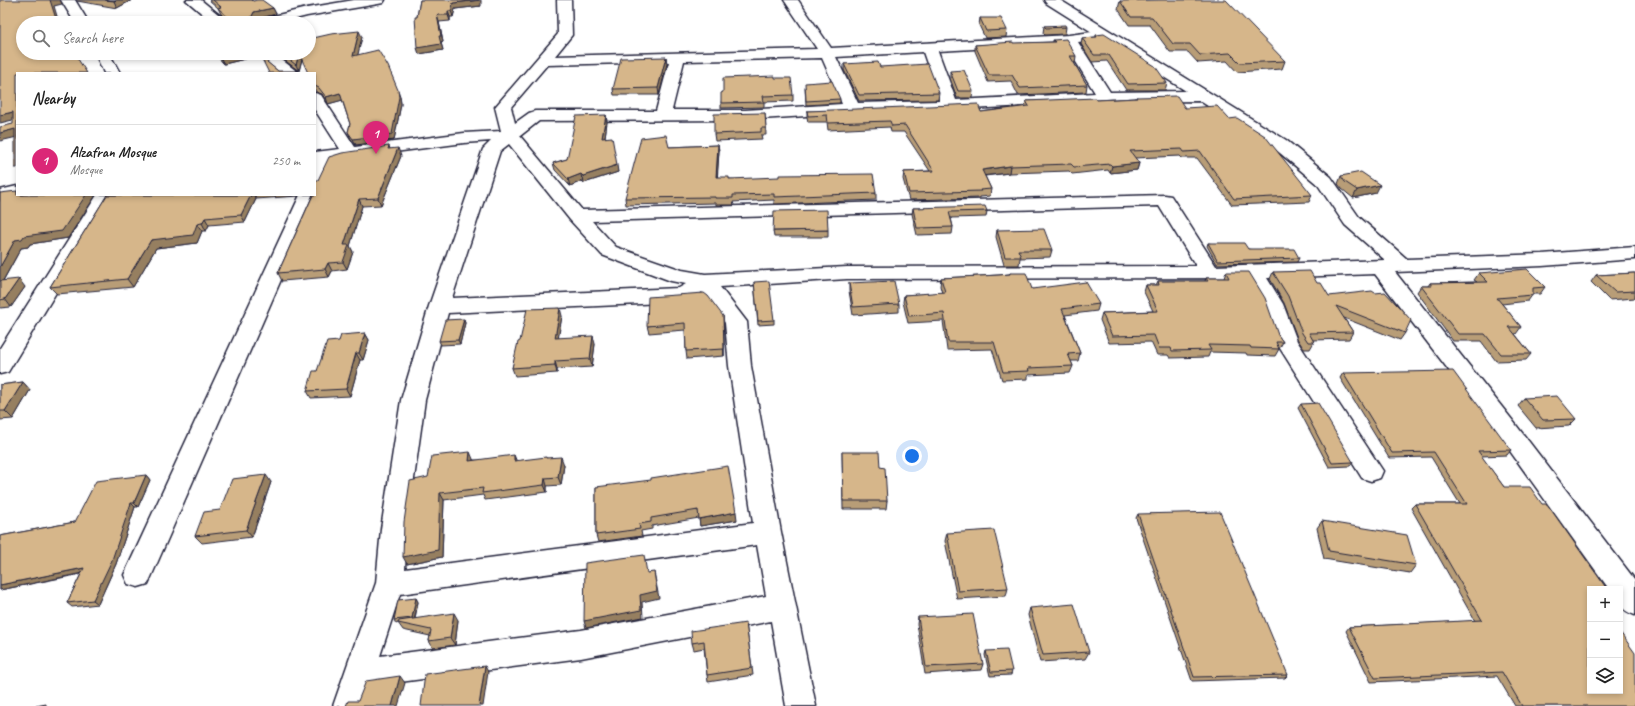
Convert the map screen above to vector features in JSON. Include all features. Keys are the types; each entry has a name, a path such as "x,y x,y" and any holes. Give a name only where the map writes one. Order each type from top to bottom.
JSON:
{"street":[{"path":"68,0 78,16"},
{"path":"193,0 213,16"},
{"path":"291,16 378,0"},
{"path":"564,0 564,35 503,108 510,135 577,216 609,251 678,276 705,281 847,273 1253,272 1542,260 1628,253 1635,268"},
{"path":"791,0 827,53 852,108"},
{"path":"1051,0 1280,144 1324,181 1352,221 1391,266 1505,427 1635,602"},
{"path":"543,62 827,53 1069,39 1106,34"},
{"path":"1069,39 1105,98"},
{"path":"929,47 950,105"},
{"path":"663,115 678,57"},
{"path":"106,60 112,72"},
{"path":"273,60 290,72"},
{"path":"348,706 390,583 394,529 413,400 439,306 492,149 535,116 745,115 852,108 1105,98 1203,96"},
{"path":"316,100 351,153"},
{"path":"316,178 321,157 464,138 510,135"},
{"path":"0,195 16,191"},
{"path":"0,366 105,196"},
{"path":"138,576 309,196"},
{"path":"577,216 1166,200 1209,272"},
{"path":"1253,272 1273,304 1287,342 1370,471"},
{"path":"439,306 683,295 705,281"},
{"path":"705,281 736,322 740,366 768,532 801,706"},
{"path":"390,583 768,532"},
{"path":"359,673 581,644 782,606"}],"building":[{"path":"0,0 50,0 55,16 16,16 16,60 79,60 86,72 16,72 16,168 15,129 0,133 0,127 13,124 13,112 0,115"},
{"path":"213,0 262,0 273,8 254,12 252,16 227,16 218,8 221,7"},
{"path":"420,0 479,0 453,3 451,11 448,11 448,15 437,15 441,44 417,48 415,17 417,17"},
{"path":"1226,0 1285,61 1240,63 1230,53 1200,55 1190,44 1173,44 1152,17 1131,17 1120,1"},
{"path":"980,18 1001,18 1007,30 986,31"},
{"path":"1065,25 1066,27 1046,28 1044,26"},
{"path":"359,31 353,56 378,50 388,66 398,90 399,97 392,134 353,139 348,132 350,124 340,93 326,97 316,86 316,72 308,72 302,60 316,60 316,37"},
{"path":"1104,34 1155,66 1167,83 1128,84 1109,55 1094,55 1082,38 1097,37 1096,35"},
{"path":"1066,39 1076,56 1070,56 1087,85 1020,88 1012,75 989,75 975,45 1013,42 1055,42 1053,40"},
{"path":"666,57 658,88 613,89 621,58"},
{"path":"262,60 265,60 278,71 297,71 296,72 268,72"},
{"path":"290,60 297,60 296,65"},
{"path":"878,62 880,67 928,64 939,93 859,95 844,64"},
{"path":"964,70 973,91 958,91 950,71"},
{"path":"775,76 775,78 791,78 793,95 763,96 764,102 721,103 723,78"},
{"path":"832,81 840,99 806,101 805,83"},
{"path":"1177,96 1185,108 1217,106 1229,119 1237,118 1265,136 1312,195 1234,199 1200,151 1184,152 1182,149 1130,151 1139,163 1112,166 1110,164 1074,167 1071,164 1010,166 982,170 991,189 980,190 981,191 909,193 904,172 934,171 905,125 892,126 890,121 828,123 827,115 808,116 807,111 978,104 981,112 1029,106 1026,101 1095,98 1096,100"},
{"path":"765,113 766,128 761,128 761,132 714,134 714,114"},
{"path":"606,115 602,138 612,137 617,165 583,176 581,174 568,179 553,163 567,159 576,116"},
{"path":"666,135 669,147 718,145 716,177 729,177 729,179 779,177 779,175 873,174 876,193 774,197 774,194 733,195 733,198 625,198 641,138"},
{"path":"389,146 388,149 398,148 378,198 359,199 344,245 349,245 343,262 328,263 325,269 278,273 313,196 316,196 316,180 318,180 329,157 342,153"},
{"path":"1361,172 1380,185 1357,190 1345,182 1341,176"},
{"path":"16,191 16,196 85,196 62,231 24,236 22,239 15,240 0,267 0,193"},
{"path":"106,196 250,196 241,215 205,218 202,223 197,224 193,235 151,240 127,279 50,287"},
{"path":"985,206 987,211 949,212 953,227 917,228 913,208"},
{"path":"827,210 828,230 773,231 774,211"},
{"path":"1044,229 1052,250 1018,250 1021,257 1005,257 997,230"},
{"path":"1208,243 1244,243 1248,249 1294,249 1299,258 1218,261"},
{"path":"1527,269 1545,287 1533,288 1533,295 1497,298 1521,327 1509,327 1531,354 1501,354 1485,334 1458,334 1421,286 1432,286 1430,283 1488,282 1479,273"},
{"path":"1310,271 1317,283 1321,283 1329,296 1372,291 1375,293 1385,292 1411,320 1405,333 1336,306 1353,332 1309,333 1314,342 1308,342 1302,333 1288,296 1273,272"},
{"path":"1226,272 1249,272 1265,298 1278,335 1283,342 1276,342 1279,349 1251,348 1250,346 1208,345 1211,350 1172,351 1171,348 1159,348 1154,335 1112,336 1102,313 1158,311 1146,285 1159,285 1158,281 1208,281 1206,278 1229,278"},
{"path":"1026,273 1032,289 1086,282 1099,304 1062,309 1080,353 1068,354 1073,366 1028,368 1029,371 1003,372 994,342 948,342 944,313 909,316 904,295 945,292 941,278"},
{"path":"1635,273 1635,291 1615,292 1596,275"},
{"path":"19,279 5,299 0,300 0,281"},
{"path":"769,281 774,320 758,321 754,282"},
{"path":"894,281 899,304 853,307 849,283"},
{"path":"704,293 723,316 724,349 686,351 685,323 647,326 648,297"},
{"path":"560,308 555,338 593,336 590,359 555,361 555,365 512,368 527,309"},
{"path":"464,319 458,340 439,341 445,320"},
{"path":"365,333 359,353 356,353 346,389 307,391 313,371 317,371 327,342 339,341 341,335"},
{"path":"1453,371 1511,450 1478,451 1504,487 1530,487 1542,504 1547,504 1605,586 1587,586 1587,694 1623,694 1623,636 1635,653 1635,706 1522,706 1502,672 1375,678 1349,627 1482,620 1415,504 1467,504 1434,452 1392,453 1343,373"},
{"path":"23,382 5,411 0,411 0,385"},
{"path":"1557,396 1576,419 1543,420 1524,398"},
{"path":"1318,403 1353,462 1332,463 1301,404"},
{"path":"470,452 469,461 514,455 514,461 546,457 561,457 558,477 545,478 544,485 482,493 483,488 440,493 438,550 403,557 404,522 410,481 428,477 432,456"},
{"path":"842,452 879,452 880,467 885,468 887,501 843,501"},
{"path":"728,466 736,512 699,519 698,510 651,518 651,522 639,524 640,529 596,535 596,487 651,480 651,478"},
{"path":"146,475 134,503 131,503 112,560 93,600 67,603 84,568 0,585 0,536 75,522 96,481"},
{"path":"266,475 246,530 195,536 204,512 220,510 232,479"},
{"path":"1220,512 1288,675 1194,677 1138,514"},
{"path":"1322,521 1407,535 1416,565 1329,551"},
{"path":"994,530 1008,588 958,591 947,533"},
{"path":"644,555 647,573 654,572 657,591 640,595 641,610 584,621 585,563"},
{"path":"416,598 412,618 394,620 398,600"},
{"path":"1074,604 1089,652 1043,655 1030,608"},
{"path":"454,613 450,638 429,641 431,630 398,623 399,621"},
{"path":"973,614 983,664 926,667 918,617"},
{"path":"746,623 752,668 707,675 704,641 692,643 691,631"},
{"path":"1007,650 1012,671 991,672 986,651"},
{"path":"485,666 479,706 421,706 425,674"},
{"path":"400,676 392,706 346,706 348,701 358,701 366,681"}],"place":[{"name":"Alzafran Mosque","path":"376,154"}]}
